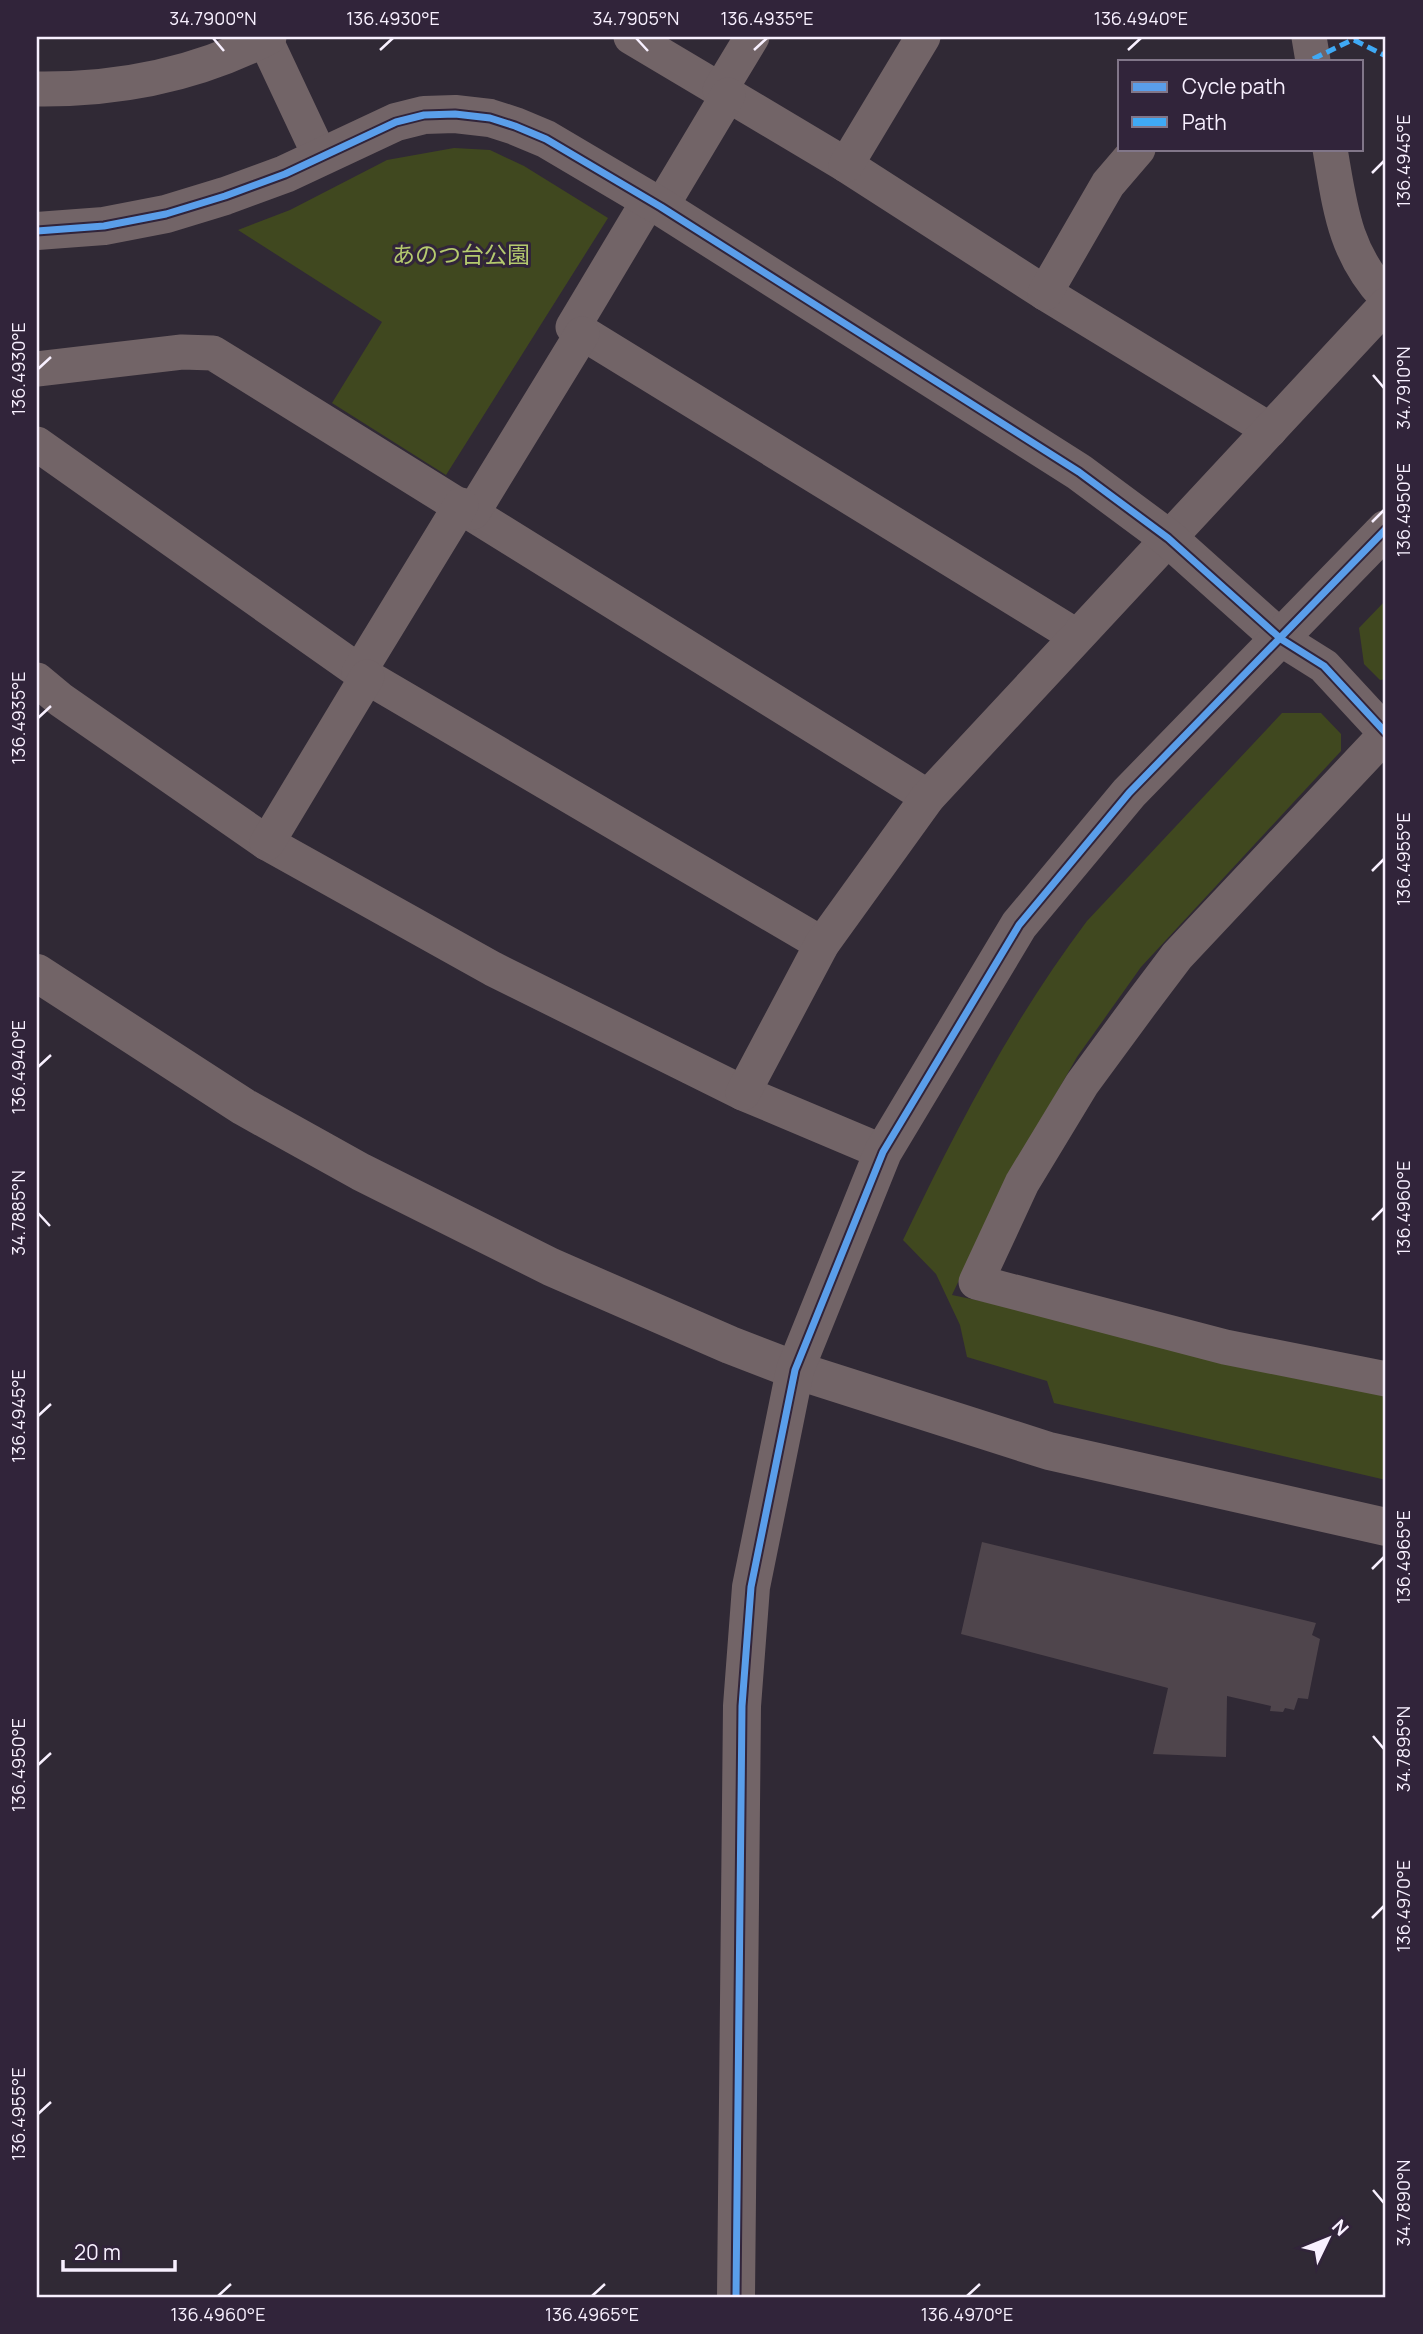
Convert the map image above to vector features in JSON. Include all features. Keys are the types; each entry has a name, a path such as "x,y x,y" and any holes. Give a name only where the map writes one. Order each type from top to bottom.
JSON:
{"street":[{"path":"631,37 846,165 1045,293 1270,430"},
{"path":"752,37 724,93 573,327 1076,636"},
{"path":"846,165 923,37"},
{"path":"1309,37 1313,60"},
{"path":"37,89 113,87 166,77 259,39 320,156"},
{"path":"37,231 104,226 166,214 285,174 396,122 424,115 490,118 546,139 655,203 1079,472 1168,538 1281,639 1324,666 1386,734 1177,956 1155,985 1083,1084 1022,1183 976,1282 1226,1347 1386,1379"},
{"path":"1045,293 1108,184 1137,150"},
{"path":"1329,150 1343,223 1350,244 1367,276 1386,297"},
{"path":"743,1093 822,944 928,797 1386,305"},
{"path":"267,843 363,674 467,508 582,334"},
{"path":"37,369 182,352 214,354 467,508 928,797"},
{"path":"37,444 363,674 822,944"},
{"path":"736,2297 742,1706 751,1587 795,1370 883,1152 1019,925 1129,793 1386,529"},
{"path":"37,680 61,700 267,843 493,969 743,1093 883,1152"},
{"path":"37,973 244,1107 361,1172 551,1267 795,1370 1049,1451 1386,1527"}],"green space":[{"name":"あのつ台公園","path":"454,148 490,150 524,166 608,218 446,475 332,403 382,322 238,230 290,210 387,160"},
{"path":"1386,600 1386,679 1380,680 1364,664 1359,628"},
{"path":"1282,713 1321,713 1341,734 1341,751 1141,967 1077,1057 1003,1187 952,1295 1386,1386 1386,1480 1054,1403 1047,1381 967,1357 960,1325 936,1274 903,1240 987,1076 1060,958 1087,921"}],"building":[{"path":"982,1542 1316,1623 1312,1635 1320,1639 1308,1699 1298,1698 1294,1710 1285,1708 1283,1712 1270,1711 1271,1706 1227,1696 1226,1757 1153,1754 1168,1688 961,1634"}],"marked path":[{"path":"1313,59 1358,37"},
{"path":"1354,40 1386,56"}],"cycle path":[{"path":"37,231 104,226 166,214 285,174 396,122 424,115 455,114 490,118 515,126 546,139 661,207 1079,472 1168,538 1281,639 1324,666 1386,733"},
{"path":"736,2297 742,1706 751,1587 795,1370 883,1152 1019,925 1129,793 1386,529"}]}
